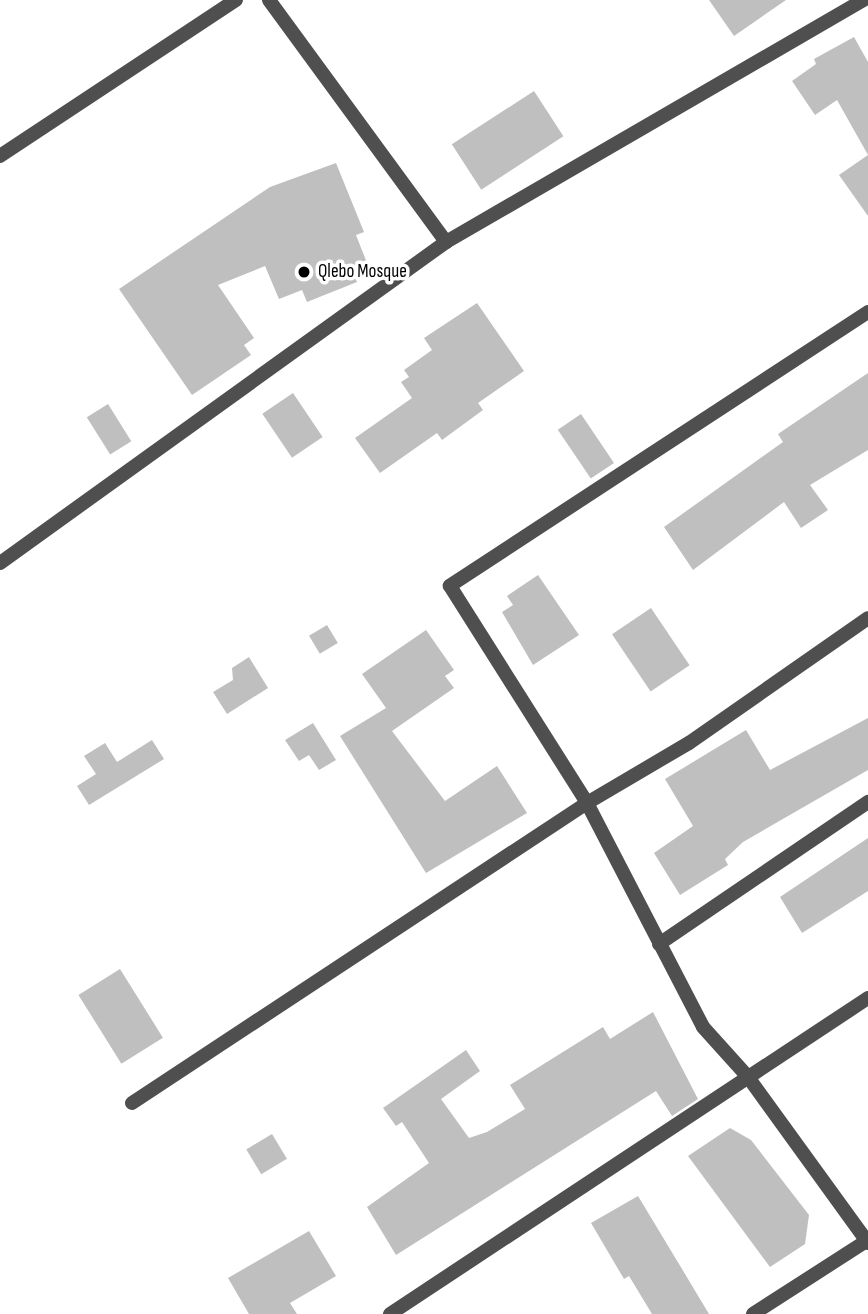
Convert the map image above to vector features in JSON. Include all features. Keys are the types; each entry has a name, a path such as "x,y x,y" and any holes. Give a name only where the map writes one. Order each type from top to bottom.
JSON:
{"street":[{"path":"0,156 236,0"},
{"path":"268,0 446,242"},
{"path":"0,563 446,242 864,0"},
{"path":"753,1314 868,1241 748,1077 702,1027 587,803 450,586 868,312"},
{"path":"132,1103 587,803 689,743 868,618"},
{"path":"659,944 868,802"},
{"path":"390,1314 868,998"}],"building":[{"path":"709,0 786,0 734,36"},
{"path":"854,37 868,62 868,155 837,100 815,115 792,81 816,64 814,59"},
{"path":"534,91 563,136 481,190 452,144"},
{"path":"868,155 868,216 839,175"},
{"path":"336,163 364,232 356,235 369,268 354,274 357,282 307,302 302,290 279,299 265,266 218,285 254,338 244,345 251,355 192,395 119,289 270,187"},
{"path":"477,303 524,371 478,403 483,410 442,440 437,433 380,473 355,438 412,398 401,382 409,377 404,370 432,350 424,338"},
{"path":"868,373 868,450 810,485 828,510 801,528 784,502 693,570 664,527 783,442 778,434"},
{"path":"293,393 323,437 292,458 262,414"},
{"path":"108,404 131,441 110,455 87,417"},
{"path":"581,414 614,463 591,479 558,430"},
{"path":"538,575 579,635 533,665 502,612 513,605 507,596"},
{"path":"651,608 690,665 651,691 612,634"},
{"path":"327,625 338,643 320,654 309,636"},
{"path":"426,630 454,670 445,676 454,688 392,731 445,801 497,766 527,813 426,873 340,736 386,708 362,674"},
{"path":"249,657 268,688 227,714 213,692 233,680 232,668"},
{"path":"868,718 868,770 743,842 725,859 728,865 680,895 654,853 693,826 665,779 746,730 770,770"},
{"path":"313,723 336,760 319,770 309,755 299,761 285,740"},
{"path":"152,740 164,759 89,805 77,786 96,774 84,756 105,743 117,762"},
{"path":"868,838 868,891 802,933 780,897"},
{"path":"120,969 163,1038 121,1064 78,995"},
{"path":"653,1012 698,1099 672,1116 656,1091 396,1255 367,1207 429,1163 402,1122 396,1126 383,1108 466,1050 480,1071 441,1099 469,1138 487,1132 525,1109 510,1085 603,1027 610,1039"},
{"path":"730,1128 751,1140 809,1215 805,1244 770,1267 688,1156"},
{"path":"272,1134 287,1159 261,1174 246,1149"},
{"path":"638,1196 709,1314 652,1314 629,1276 624,1279 591,1223"},
{"path":"309,1231 336,1276 290,1303 297,1314 249,1314 228,1278"}],"place":[{"name":"Qlebo Mosque","path":"304,272"}]}
